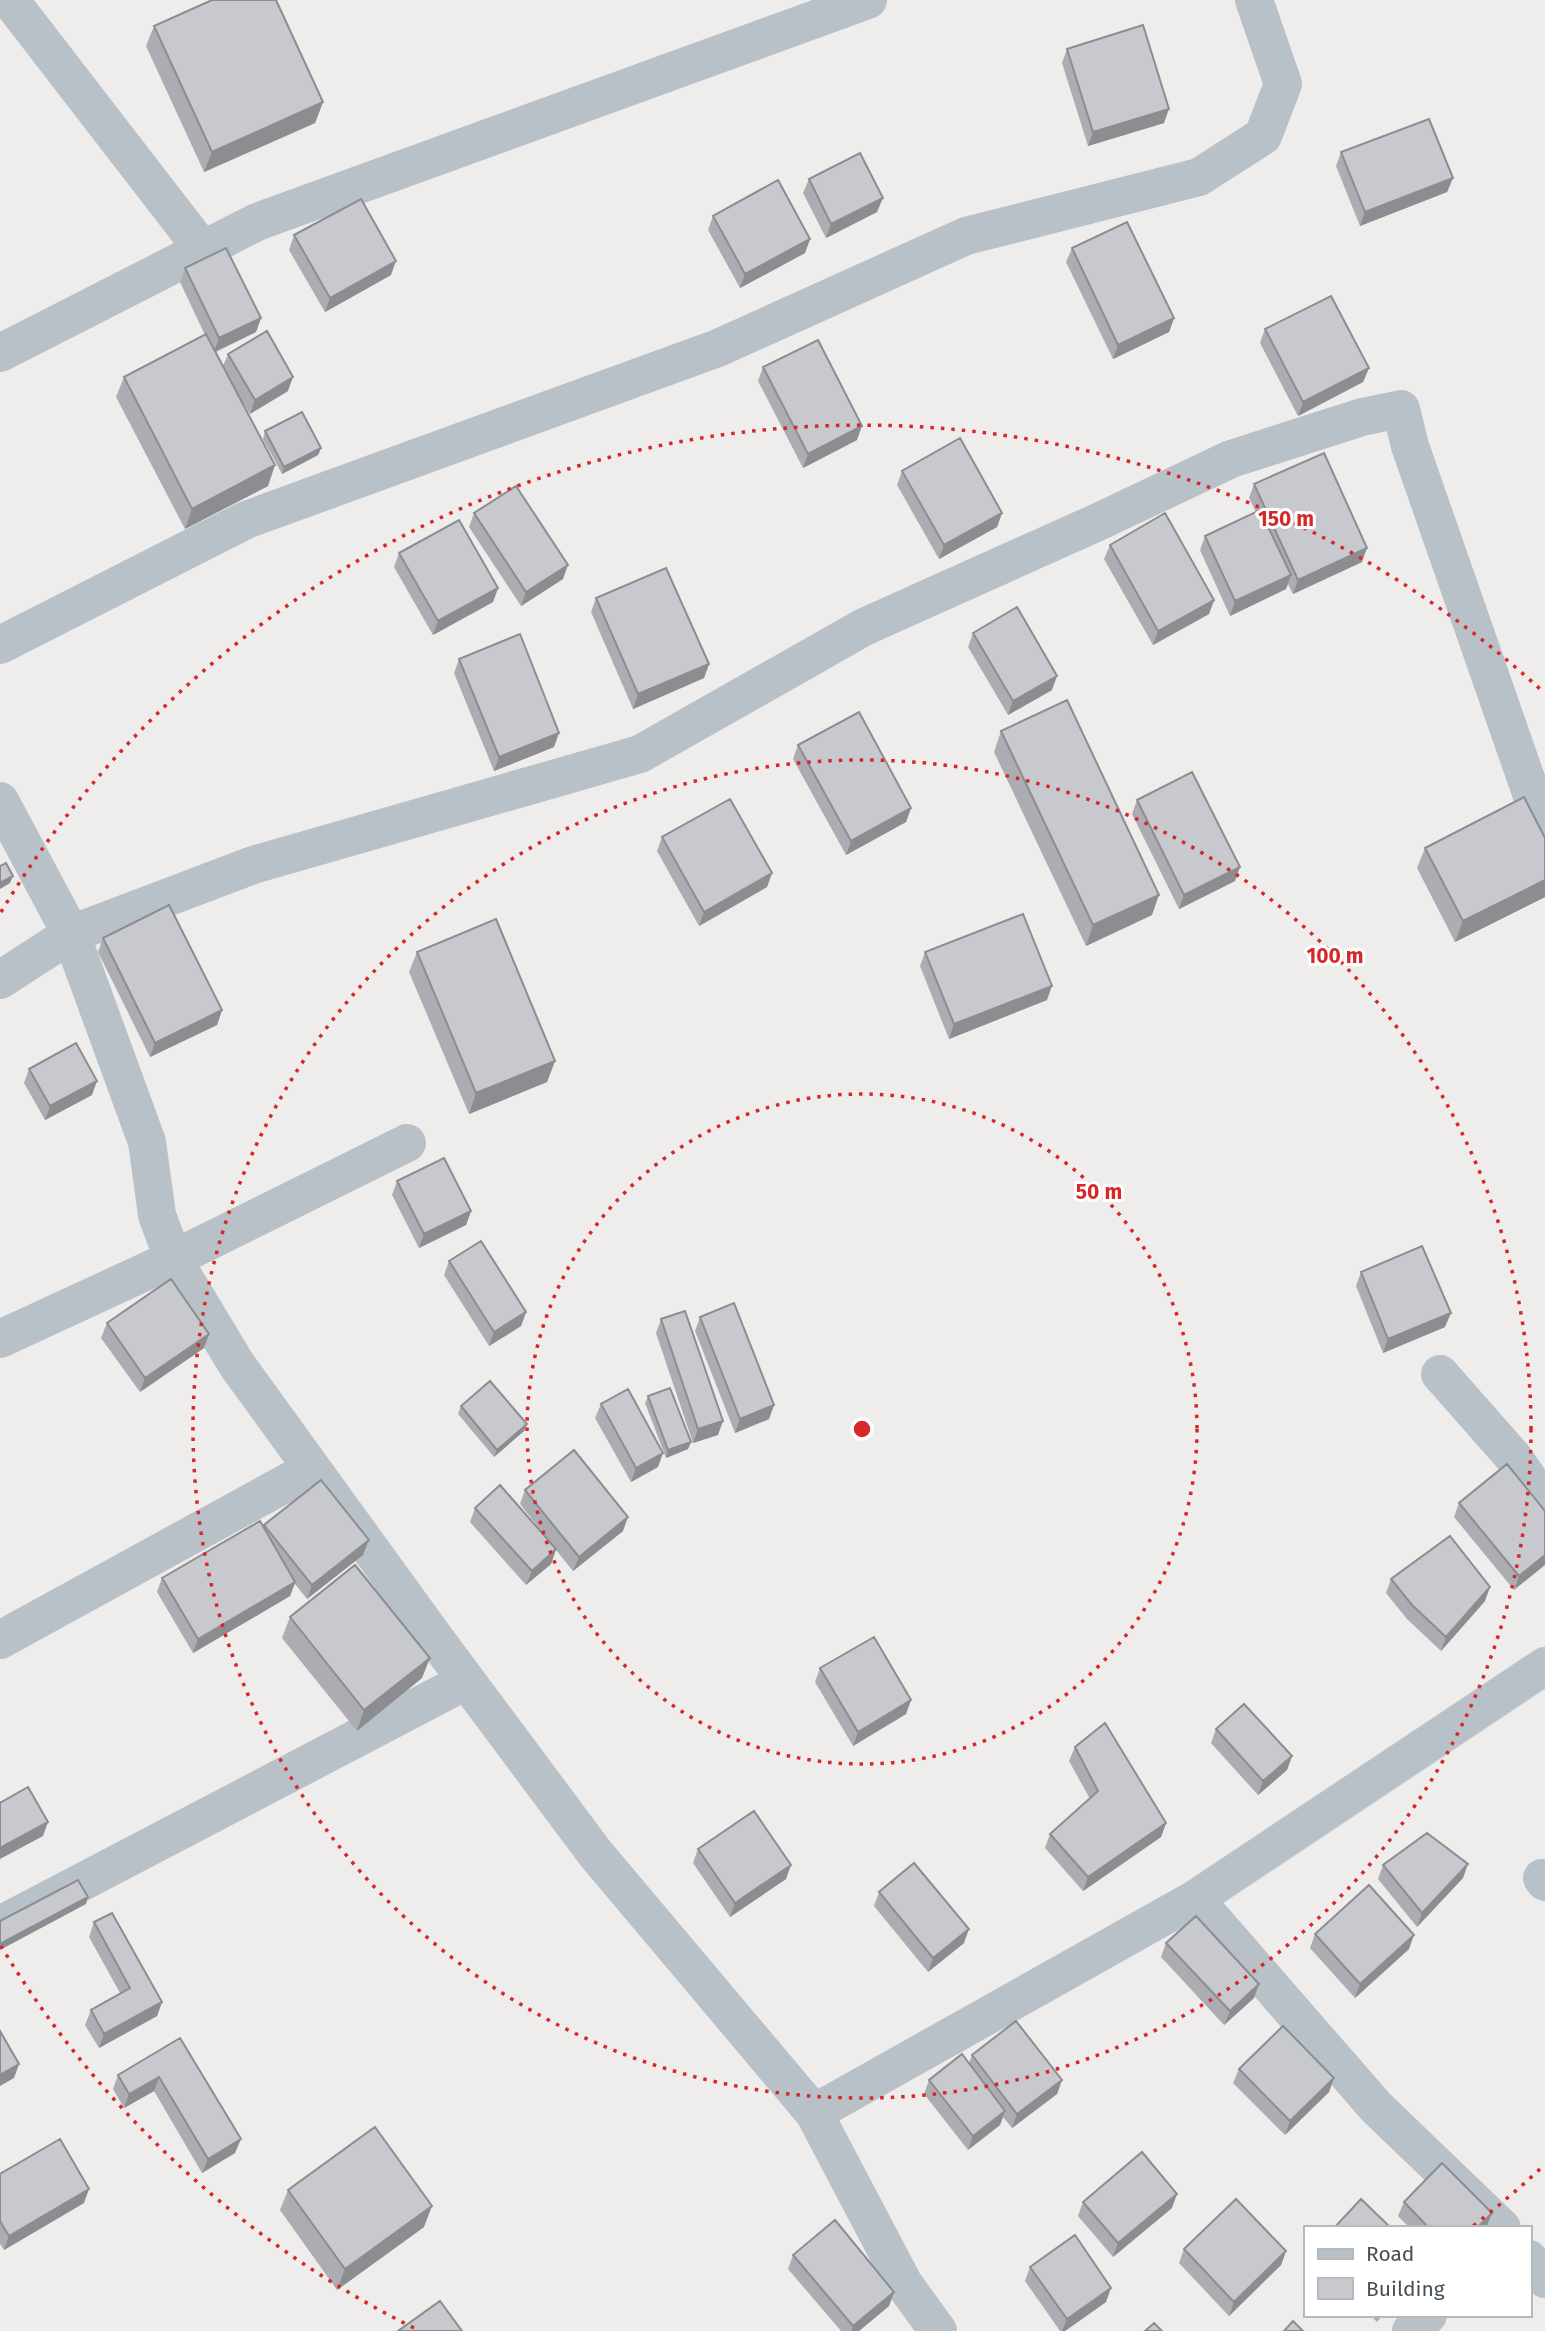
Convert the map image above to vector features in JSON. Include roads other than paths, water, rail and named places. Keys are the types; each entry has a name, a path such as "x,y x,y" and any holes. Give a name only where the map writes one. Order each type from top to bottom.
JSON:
{"street":[{"path":"10,0 203,250"},
{"path":"0,353 257,222 868,0"},
{"path":"0,645 246,520 718,348 965,236 1199,177 1263,136 1283,84 1254,0"},
{"path":"0,980 71,934 253,865 640,754 864,627 1231,459 1362,417 1401,409 1409,446 1545,833"},
{"path":"0,801 71,934 148,1142 157,1215 173,1259 237,1365 466,1681 595,1853 814,2113 904,2284 938,2331"},
{"path":"0,1339 173,1259 407,1143"},
{"path":"1440,1374 1514,1458 1545,1503"},
{"path":"0,1640 312,1469"},
{"path":"814,2113 1195,1899 1545,1665"},
{"path":"0,1925 466,1681"},
{"path":"1195,1899 1376,2106 1500,2226"},
{"path":"1531,2262 1545,2279"},
{"path":"1411,2331 1426,2317"}]}
